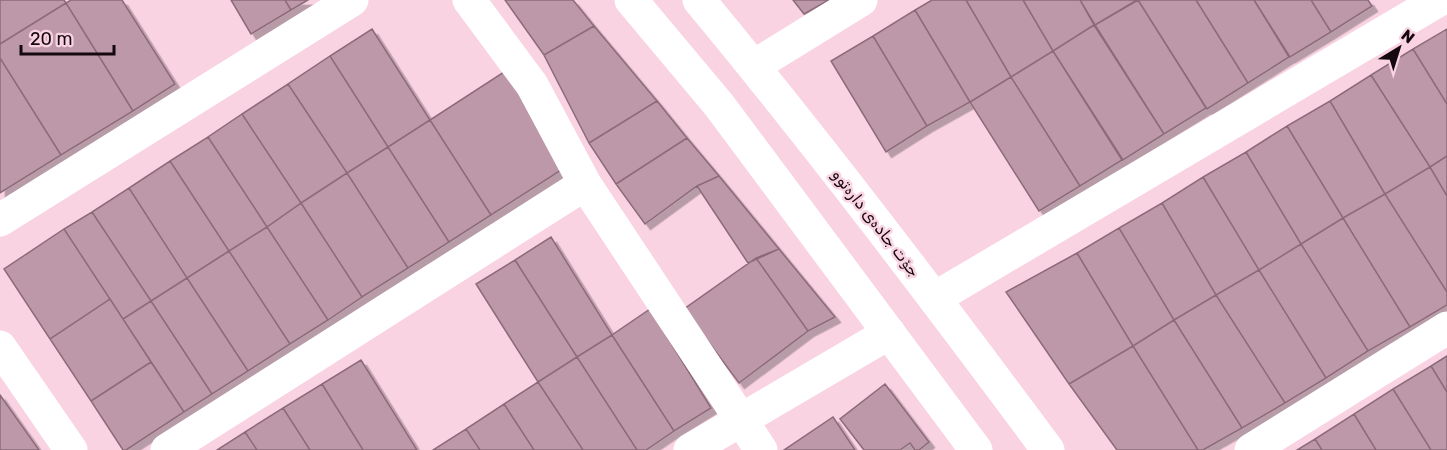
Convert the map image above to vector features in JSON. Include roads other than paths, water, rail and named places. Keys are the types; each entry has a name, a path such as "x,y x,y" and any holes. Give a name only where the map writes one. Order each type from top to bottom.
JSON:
{"street":[{"path":"0,220 352,0"},
{"path":"469,0 532,85 585,184 761,450"},
{"path":"631,0 719,105 976,450"},
{"name":"جۆت جادەی دارەتوو","path":"699,0 754,66 935,298 1048,450"},
{"path":"754,66 861,0"},
{"path":"935,298 1439,0"},
{"path":"168,450 585,184"},
{"path":"1251,450 1447,328"},
{"path":"690,450 889,333"},
{"path":"0,347 71,450"}]}
